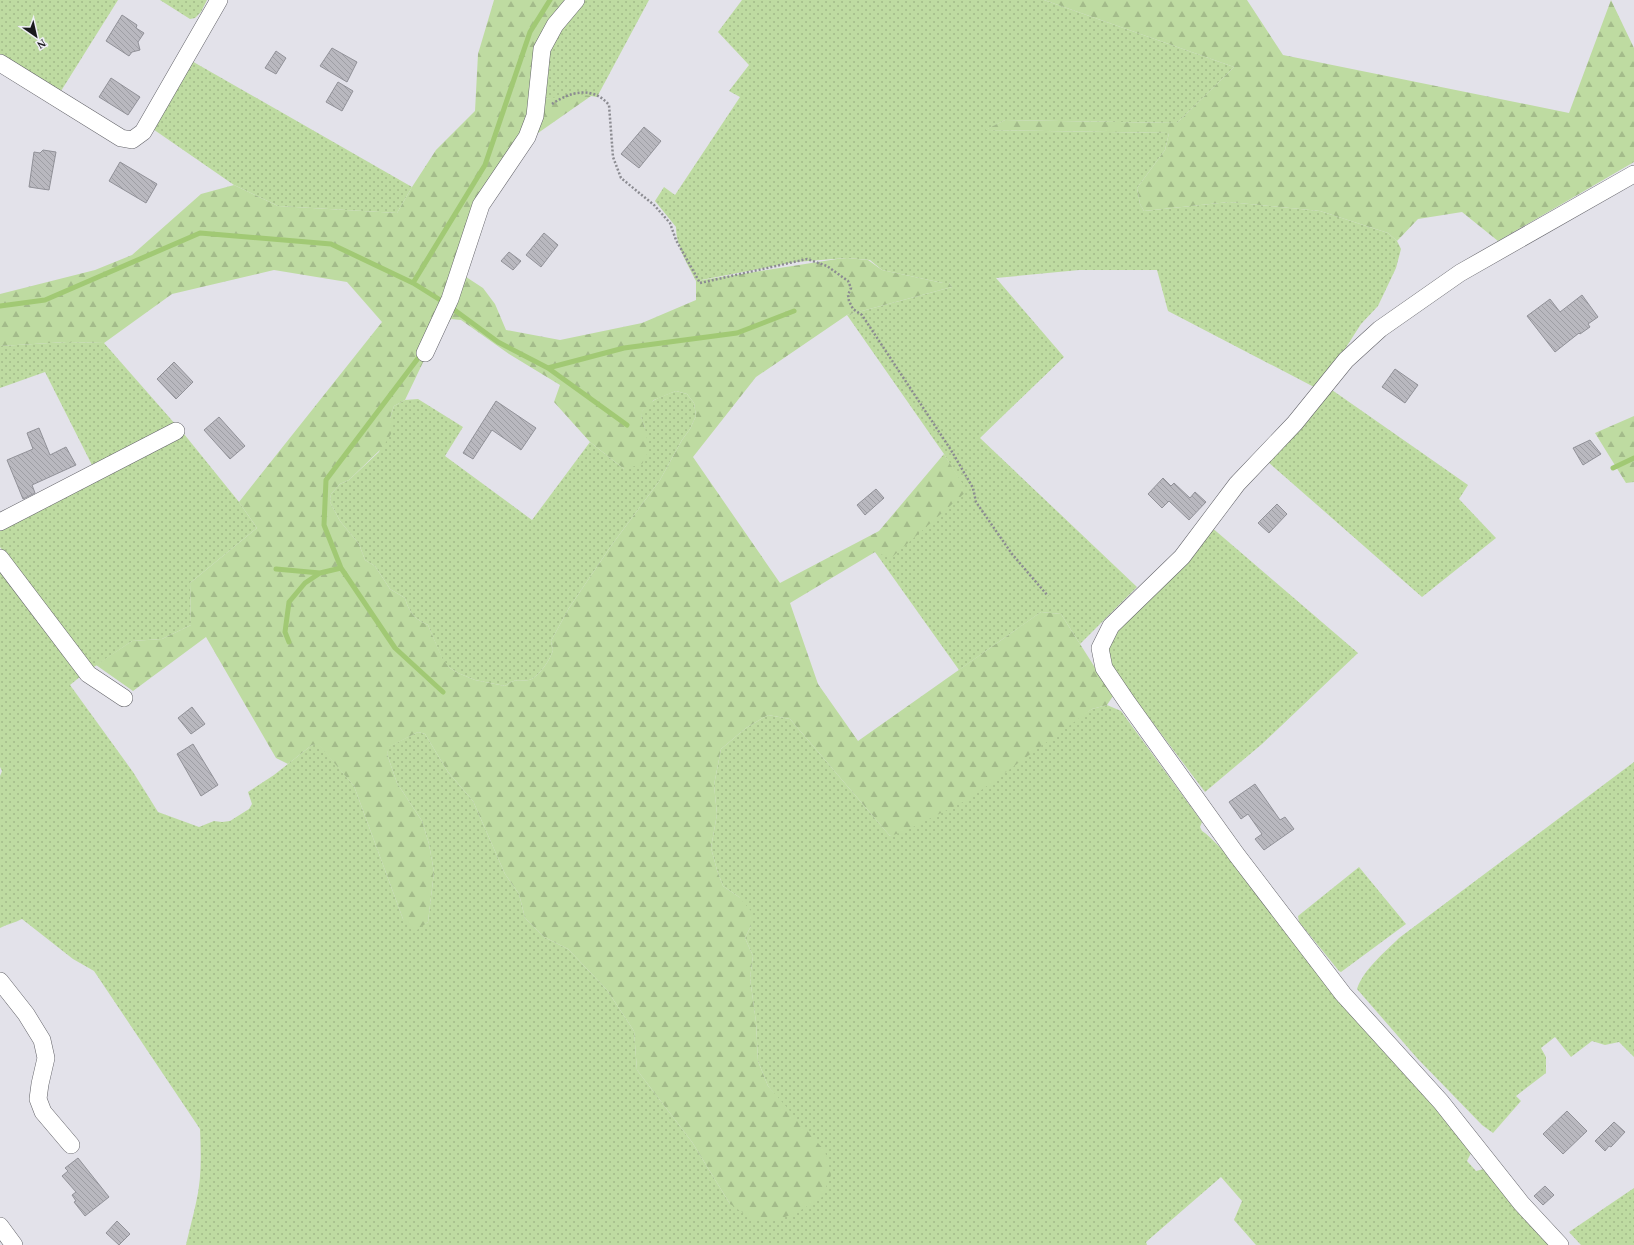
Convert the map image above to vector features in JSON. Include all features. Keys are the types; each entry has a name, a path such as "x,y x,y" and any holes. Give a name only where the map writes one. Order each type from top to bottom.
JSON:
{"street":[{"path":"0,62 121,138 132,140 143,132 219,0"},
{"path":"425,353 447,305 481,205 527,137 535,116 542,49 555,24 576,0"},
{"path":"1560,1245 1521,1203 1441,1102 1343,994 1236,854 1127,702 1104,668 1100,648 1111,626 1182,557 1237,484 1295,423 1346,360 1380,329 1460,273 1634,174"},
{"path":"0,522 176,431"},
{"path":"0,558 88,674 124,698"},
{"path":"0,981 26,1014 42,1040 46,1058 38,1100 43,1112 71,1145"},
{"path":"0,1226 14,1245"}],"path":[{"path":"535,116 557,101 577,92 594,93 606,100 609,105 613,157 621,178 654,205 670,223 676,240 700,283 808,259 827,266 848,281 851,288 848,295 853,309 862,315 952,450 973,488 976,502 1012,554 1048,596"}],"green space":[{"path":"0,0 118,0 61,91 0,55"},
{"path":"160,0 207,0 201,12 195,18 190,19"},
{"path":"494,0 571,0 550,23 542,99 573,95 591,96 508,154 460,273 483,288 495,304 506,330 560,340 642,323 696,300 696,281 847,258 868,260 882,270 949,283 952,287 847,315 756,377 693,457 780,583 879,531 944,454 967,491 891,558 875,552 790,603 818,684 858,741 1041,612 1061,614 1113,696 1107,705 1092,709 969,799 903,832 890,836 790,719 768,715 746,728 721,749 714,785 717,814 711,848 723,886 739,897 751,911 751,926 745,938 753,956 750,978 756,1022 758,1061 768,1086 825,1151 831,1175 822,1197 796,1213 771,1222 752,1219 730,1204 692,1142 637,1070 634,1031 607,990 568,949 544,937 525,918 519,894 505,874 473,801 448,772 425,734 418,732 389,747 387,754 397,783 422,821 429,844 434,872 428,922 417,930 403,919 354,786 318,744 312,745 288,764 276,758 206,637 133,691 96,665 132,641 162,639 191,625 190,583 257,528 239,502 382,322 347,282 274,270 172,294 104,343 67,342 0,346 0,294 95,270 132,255 201,194 234,185 278,206 397,213 436,150 475,111 478,54","holes":["451,319 461,320 509,354 560,385 554,402 590,442 624,469 642,464 649,450 645,428 641,417 643,410 654,400 676,391 687,394 694,403 696,416 660,480 611,546 569,608 551,641 553,650 544,668 533,679 515,681 505,686 475,680 450,668 443,660 428,625 416,618 410,611 405,598 390,589 375,566 365,560 359,544 340,521 330,502 331,494 340,484 349,480 383,447 391,434 393,423 390,418 394,406 405,400 427,354"]},
{"path":"571,0 649,0 597,97 591,96 542,99 538,45"},
{"path":"742,0 1044,0 1234,67 1177,123 1005,120 986,130 1169,133 1165,150 1137,188 1140,204 1144,211 1229,202 1320,211 1388,233 1397,241 1401,249 1396,268 1378,306 1361,324 1345,349 1314,387 1168,311 1157,270 1079,270 996,278 1064,357 980,438 1137,587 1080,644 1061,614 1041,612 959,670 875,552 966,491 944,454 847,315 952,287 949,283 882,270 870,260 847,258 795,262 696,281 680,248 676,234 676,227 655,201 664,187 675,195 740,97 729,91 749,65 718,32"},
{"path":"1044,0 1247,0 1283,55 1569,113 1611,0 1634,48 1634,162 1498,241 1462,212 1418,219 1397,241 1388,233 1320,211 1229,202 1144,211 1140,204 1137,188 1165,150 1169,133 985,130 1005,120 1177,123 1234,67"},
{"path":"190,60 412,187 397,213 278,206 234,185 150,127"},
{"path":"67,342 104,343 176,425 93,467 45,372 0,388 0,346"},
{"path":"1332,390 1468,485 1459,499 1496,538 1422,597 1267,461"},
{"path":"676,391 687,394 694,403 696,416 690,429 682,440 660,480 611,546 569,608 551,641 553,650 552,654 547,663 533,679 515,681 505,686 475,680 450,668 443,661 428,625 416,618 410,611 405,598 390,589 375,566 365,560 359,544 340,521 330,502 331,494 340,484 349,480 379,452 394,406 405,400 418,399 463,427 445,456 532,520 590,442 624,469 645,428 641,418 642,411 655,400"},
{"path":"1634,416 1634,482 1626,483 1595,433"},
{"path":"184,434 239,502 257,528 190,583 191,625 162,639 132,641 91,669 0,547 0,528"},
{"path":"1210,526 1358,653 1262,744 1205,792 1113,670 1107,658 1109,641 1149,598"},
{"path":"0,571 81,676 70,685 133,772 158,812 199,827 214,821 230,821 249,809 252,804 248,792 274,775 312,745 318,743 354,786 403,919 425,924 428,922 434,872 429,844 422,821 397,783 387,754 388,747 418,732 425,734 448,772 473,801 505,874 519,894 525,918 544,937 568,949 607,990 634,1031 637,1070 692,1142 730,1204 783,1105 768,1086 758,1061 756,1022 750,978 753,956 745,938 751,926 739,897 723,886 711,848 717,814 714,785 721,749 746,728 768,715 790,719 890,836 1092,709 1107,705 1121,711 1202,822 1200,827 1202,831 1227,854 1473,1149 1467,1161 1476,1171 1488,1168 1553,1245 1256,1245 1234,1220 1242,1201 1221,1177 1146,1242 1147,1245 186,1245 199,1184 201,1156 200,1129 94,971 73,959 22,919 0,928 0,776 2,771 0,767"},
{"path":"1634,762 1634,1057 1619,1042 1605,1045 1592,1041 1571,1057 1555,1037 1541,1048 1546,1057 1546,1073 1516,1096 1521,1101 1493,1133 1482,1125 1417,1058 1357,989 1369,968 1399,938"},
{"path":"1359,867 1406,924 1341,972 1299,922 1298,916"},
{"path":"1634,1188 1634,1245 1581,1245 1569,1232"}],"building":[{"path":"122,15 137,25 136,28 144,33 138,42 140,50 132,52 129,56 106,41"},
{"path":"332,48 357,62 347,82 320,66"},
{"path":"276,51 286,58 276,74 265,68"},
{"path":"111,78 140,97 128,115 99,97"},
{"path":"338,82 353,91 342,111 326,102"},
{"path":"644,127 661,141 639,168 621,154"},
{"path":"43,150 56,152 49,190 29,187 34,152 40,153"},
{"path":"120,162 157,184 146,203 109,181"},
{"path":"544,233 558,245 541,267 526,255"},
{"path":"509,252 521,261 513,270 501,261"},
{"path":"1582,295 1598,317 1588,324 1590,327 1580,334 1579,333 1555,352 1527,316 1550,299 1560,312"},
{"path":"174,362 193,382 176,399 157,379"},
{"path":"1395,369 1418,385 1405,403 1382,387"},
{"path":"496,401 536,428 521,450 492,430 473,459 463,453"},
{"path":"219,417 245,446 230,459 204,430"},
{"path":"39,428 50,455 66,447 76,465 32,485 35,493 23,499 7,460 33,449 27,433"},
{"path":"1590,440 1601,454 1583,465 1573,448"},
{"path":"1163,478 1171,486 1174,483 1190,498 1195,492 1206,502 1189,520 1169,501 1162,508 1148,494"},
{"path":"876,489 884,498 865,515 857,505"},
{"path":"1277,504 1287,514 1269,533 1258,523"},
{"path":"192,707 205,724 191,734 178,718"},
{"path":"193,744 218,785 201,796 177,754"},
{"path":"1255,784 1280,820 1285,817 1294,829 1264,850 1255,839 1262,834 1248,814 1241,819 1229,802"},
{"path":"1567,1111 1587,1131 1563,1154 1543,1134"},
{"path":"1614,1122 1625,1132 1611,1147 1609,1146 1605,1151 1595,1141"},
{"path":"78,1158 109,1197 85,1216 74,1202 76,1201 72,1195 76,1192 62,1176 68,1171 65,1168"},
{"path":"1545,1186 1554,1195 1543,1205 1534,1196"},
{"path":"117,1221 130,1234 119,1245 106,1233"}],"waterway":[{"path":"445,303 413,283 485,165 530,32 550,0"},
{"path":"0,306 45,300 200,233 331,244 413,283"},
{"path":"449,306 498,342 548,368 624,348 737,333 794,311"},
{"path":"422,353 326,480 324,525 341,568 395,648 443,692"},
{"path":"548,368 627,425"},
{"path":"1613,468 1634,458"},
{"path":"289,642 285,632 289,602 305,583 320,573 341,568"},
{"path":"276,569 320,573"}]}
